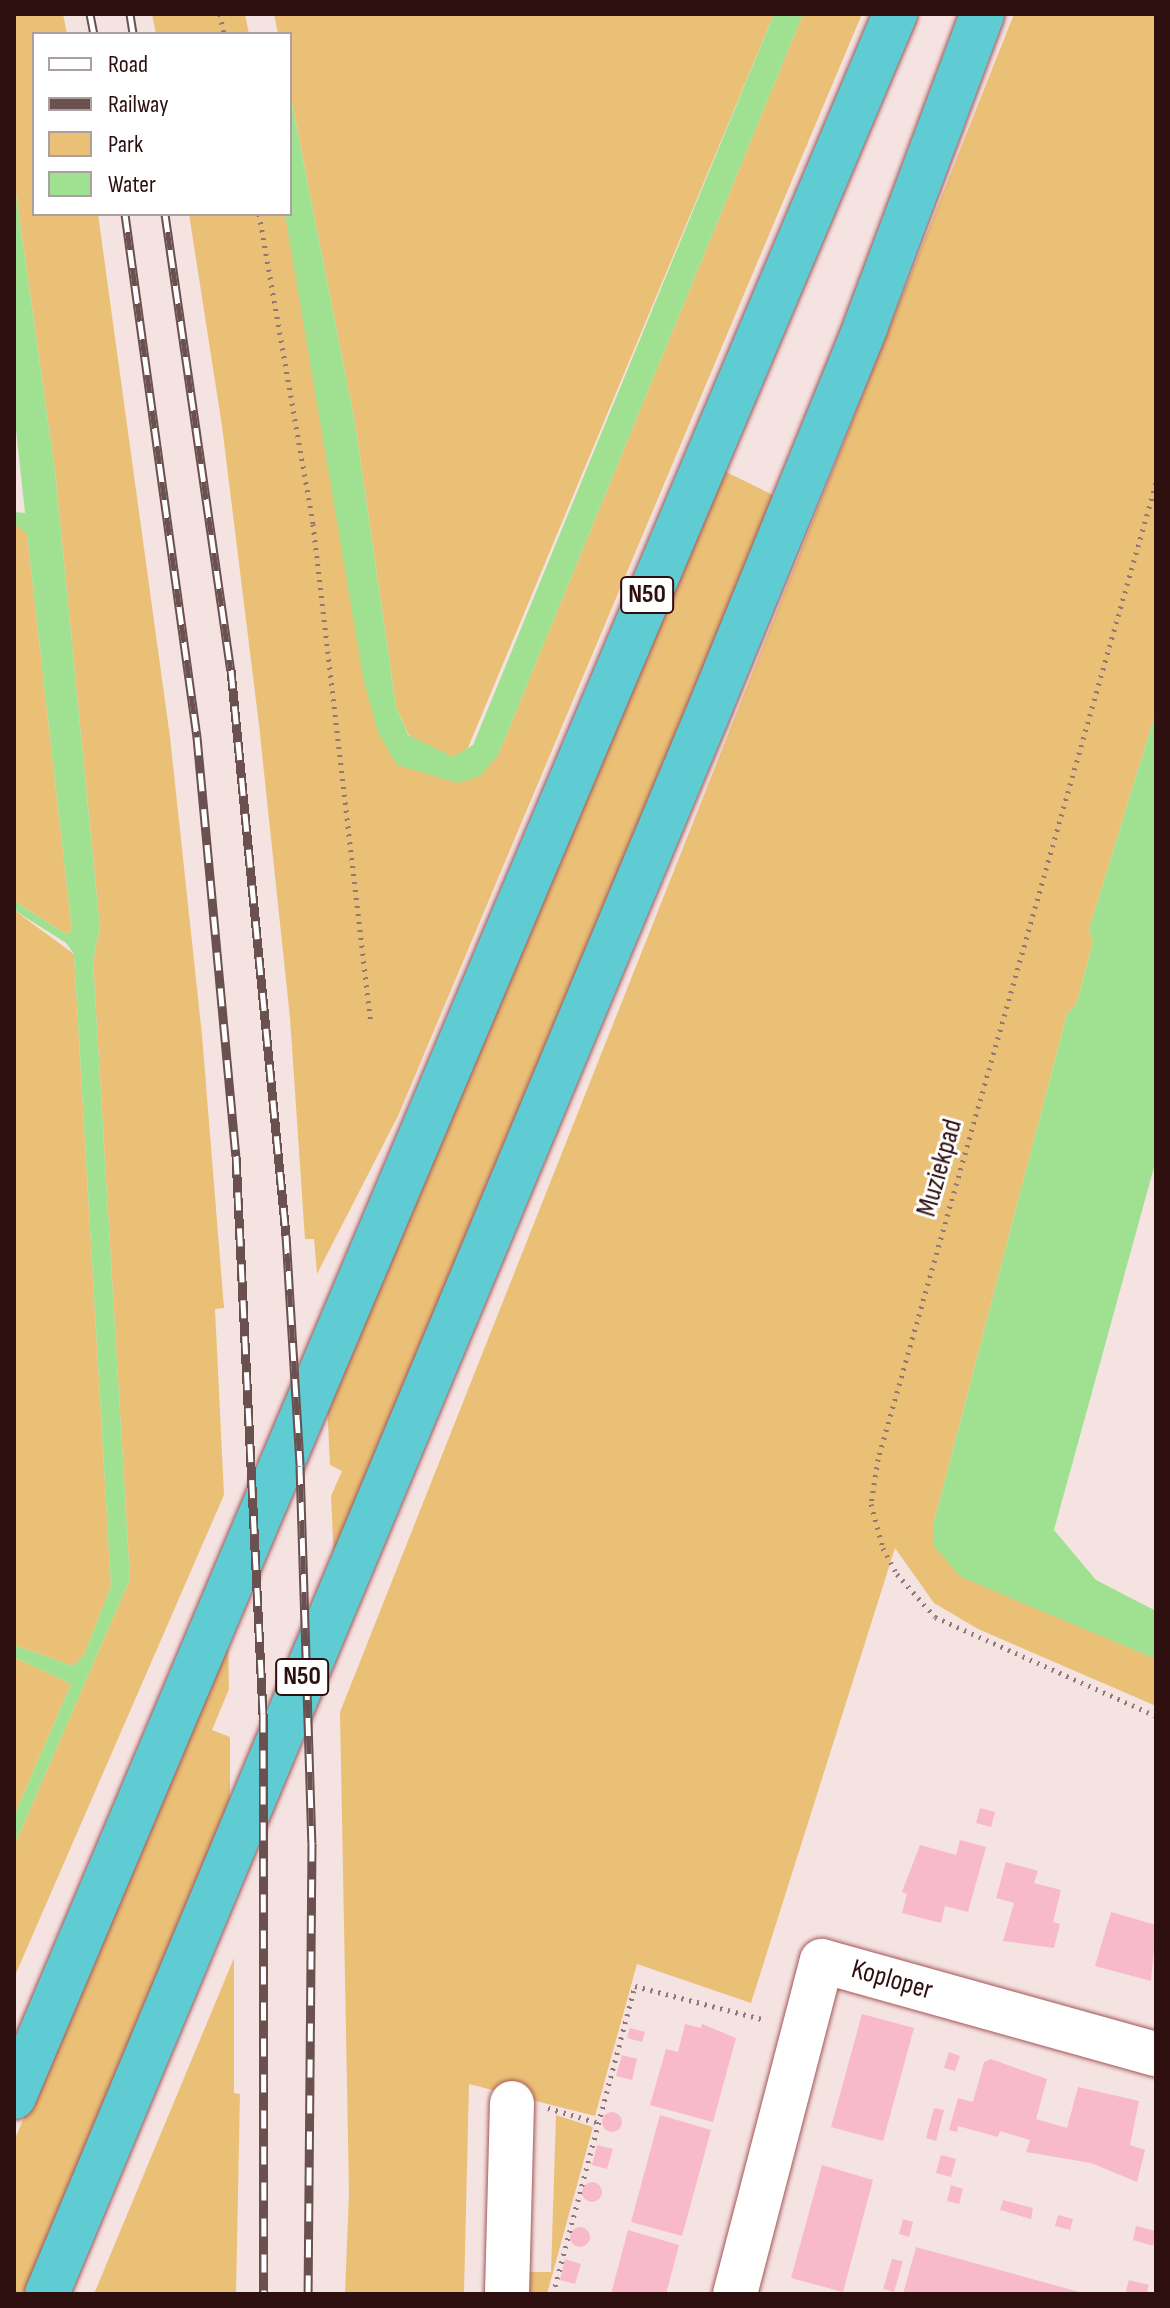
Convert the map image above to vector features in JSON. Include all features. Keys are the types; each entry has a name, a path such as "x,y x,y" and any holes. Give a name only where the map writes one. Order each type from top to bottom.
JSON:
{"highway":[{"name":"N50","path":"14,2097 895,14"},
{"name":"N50","path":"47,2294 342,1578 706,718 866,325 982,14"}],"street":[{"name":"Koploper","path":"735,2294 822,1961 1156,2054"},
{"path":"507,2294 512,2103"}],"path":[{"path":"259,216 313,524 370,1019"},
{"name":"Muziekpad","path":"1156,483 882,1444 871,1504 883,1548 897,1574 935,1617 1156,1716"},
{"path":"553,2294 635,1986 762,2019"},
{"path":"512,2103 599,2123"}],"green space":[{"path":"14,14 63,14 67,32 32,32 32,216 98,216 170,737 202,1035 224,1308 215,1309 224,1495 14,1978 14,1846 130,1579 93,961 100,928 55,471 14,180"},
{"path":"152,14 245,14 249,32 156,32"},
{"path":"274,14 774,14 465,755 453,757 418,743 408,734 396,706 355,423 292,103 292,32 278,32"},
{"path":"803,14 862,14 398,1116 317,1274 314,1239 305,1239 290,1018 259,725 222,426 189,216 285,216 397,765 498,755"},
{"path":"1014,14 1156,14 1156,711 1089,930 1093,942 1076,1005 1067,1014 933,1526 961,1576 1156,1659 1156,1706 978,1629 934,1603 895,1548 751,2003 637,1964 595,2116 469,2084 464,2294 345,2294 349,2193 340,1712"},
{"path":"714,466 779,498 334,1561 331,1496 342,1471 330,1465 326,1382"},
{"path":"14,523 27,533 72,931 66,934 14,901"},
{"path":"14,910 74,954 111,1586 84,1655 73,1666 14,1645"},
{"path":"228,1637 229,1689 212,1730 230,1737 230,1805 26,2294 14,2294 14,2141"},
{"path":"14,1657 71,1684 14,1816"},
{"path":"234,1958 234,2093 240,2094 236,2294 94,2294"},
{"path":"556,2115 593,2127 547,2294 525,2294 525,2272 551,2272"}],"water":[{"path":"774,14 803,14 498,755 480,776 458,783 397,765 378,732 364,682 285,216 292,216 292,103 355,423 396,706 408,735 453,757 473,745"},
{"path":"14,180 55,471 100,928 93,961 130,1579 14,1846 14,1816 71,1684 14,1657 14,1645 73,1666 84,1655 111,1586 74,954 66,943 14,910 14,901 66,934 72,931 27,534 14,523 14,512 25,513 14,411"},
{"path":"1156,711 1156,1160 1054,1530 1096,1580 1156,1611 1156,1659 961,1577 934,1546 933,1526 1067,1014 1076,1005 1093,942 1089,930"}],"building":[{"path":"980,1808 995,1812 991,1827 976,1823"},
{"path":"960,1840 986,1847 968,1912 945,1906 941,1923 902,1913 907,1894 902,1892 920,1845 956,1855"},
{"path":"1006,1862 1038,1871 1034,1883 1061,1890 1053,1922 1060,1924 1054,1948 1003,1941 1014,1903 996,1898"},
{"path":"1111,1912 1156,1925 1151,1981 1095,1966"},
{"path":"862,2014 914,2028 883,2141 831,2127"},
{"path":"685,2024 701,2028 702,2024 736,2038 713,2122 650,2105 666,2049 678,2052"},
{"path":"630,2028 645,2032 642,2042 627,2038"},
{"path":"949,2052 960,2056 955,2071 944,2068"},
{"path":"622,2055 637,2059 632,2080 616,2076"},
{"path":"991,2059 1047,2079 1036,2119 1067,2128 1078,2087 1139,2101 1130,2145 1145,2150 1137,2182 1091,2163 1026,2152 1030,2140 1000,2131 998,2137 958,2126 957,2132 949,2130 958,2098 973,2102 984,2062"},
{"path":"934,2108 944,2110 936,2141 926,2138"},
{"path":"608,2112 616,2112 622,2122 616,2132 608,2132 602,2126 602,2118"},
{"path":"660,2115 711,2130 682,2236 631,2222"},
{"path":"597,2145 613,2149 607,2169 592,2165"},
{"path":"941,2155 956,2159 951,2177 936,2173"},
{"path":"822,2165 873,2180 843,2292 791,2278"},
{"path":"588,2182 596,2182 602,2192 596,2202 588,2202 582,2196 582,2188"},
{"path":"951,2185 963,2189 959,2204 947,2201"},
{"path":"1003,2200 1033,2208 1031,2219 1000,2210"},
{"path":"1058,2215 1073,2219 1070,2230 1055,2226"},
{"path":"903,2219 913,2222 909,2237 899,2234"},
{"path":"1136,2226 1156,2231 1153,2246 1133,2240"},
{"path":"576,2227 584,2227 590,2237 584,2247 576,2247 570,2241 570,2233"},
{"path":"628,2230 679,2245 666,2294 611,2294"},
{"path":"916,2247 1083,2293 1083,2294 903,2294"},
{"path":"565,2259 581,2264 575,2284 560,2280"},
{"path":"892,2259 903,2261 894,2292 883,2289"},
{"path":"1129,2280 1149,2285 1147,2291 1155,2294 1125,2294"}],"railway":[{"path":"90,14 94,32"},
{"path":"130,14 133,32"},
{"path":"125,216 197,737 236,1156 263,1714 264,2294"},
{"path":"165,216 231,670 286,1235 300,1466 312,1843 308,2294"}]}
